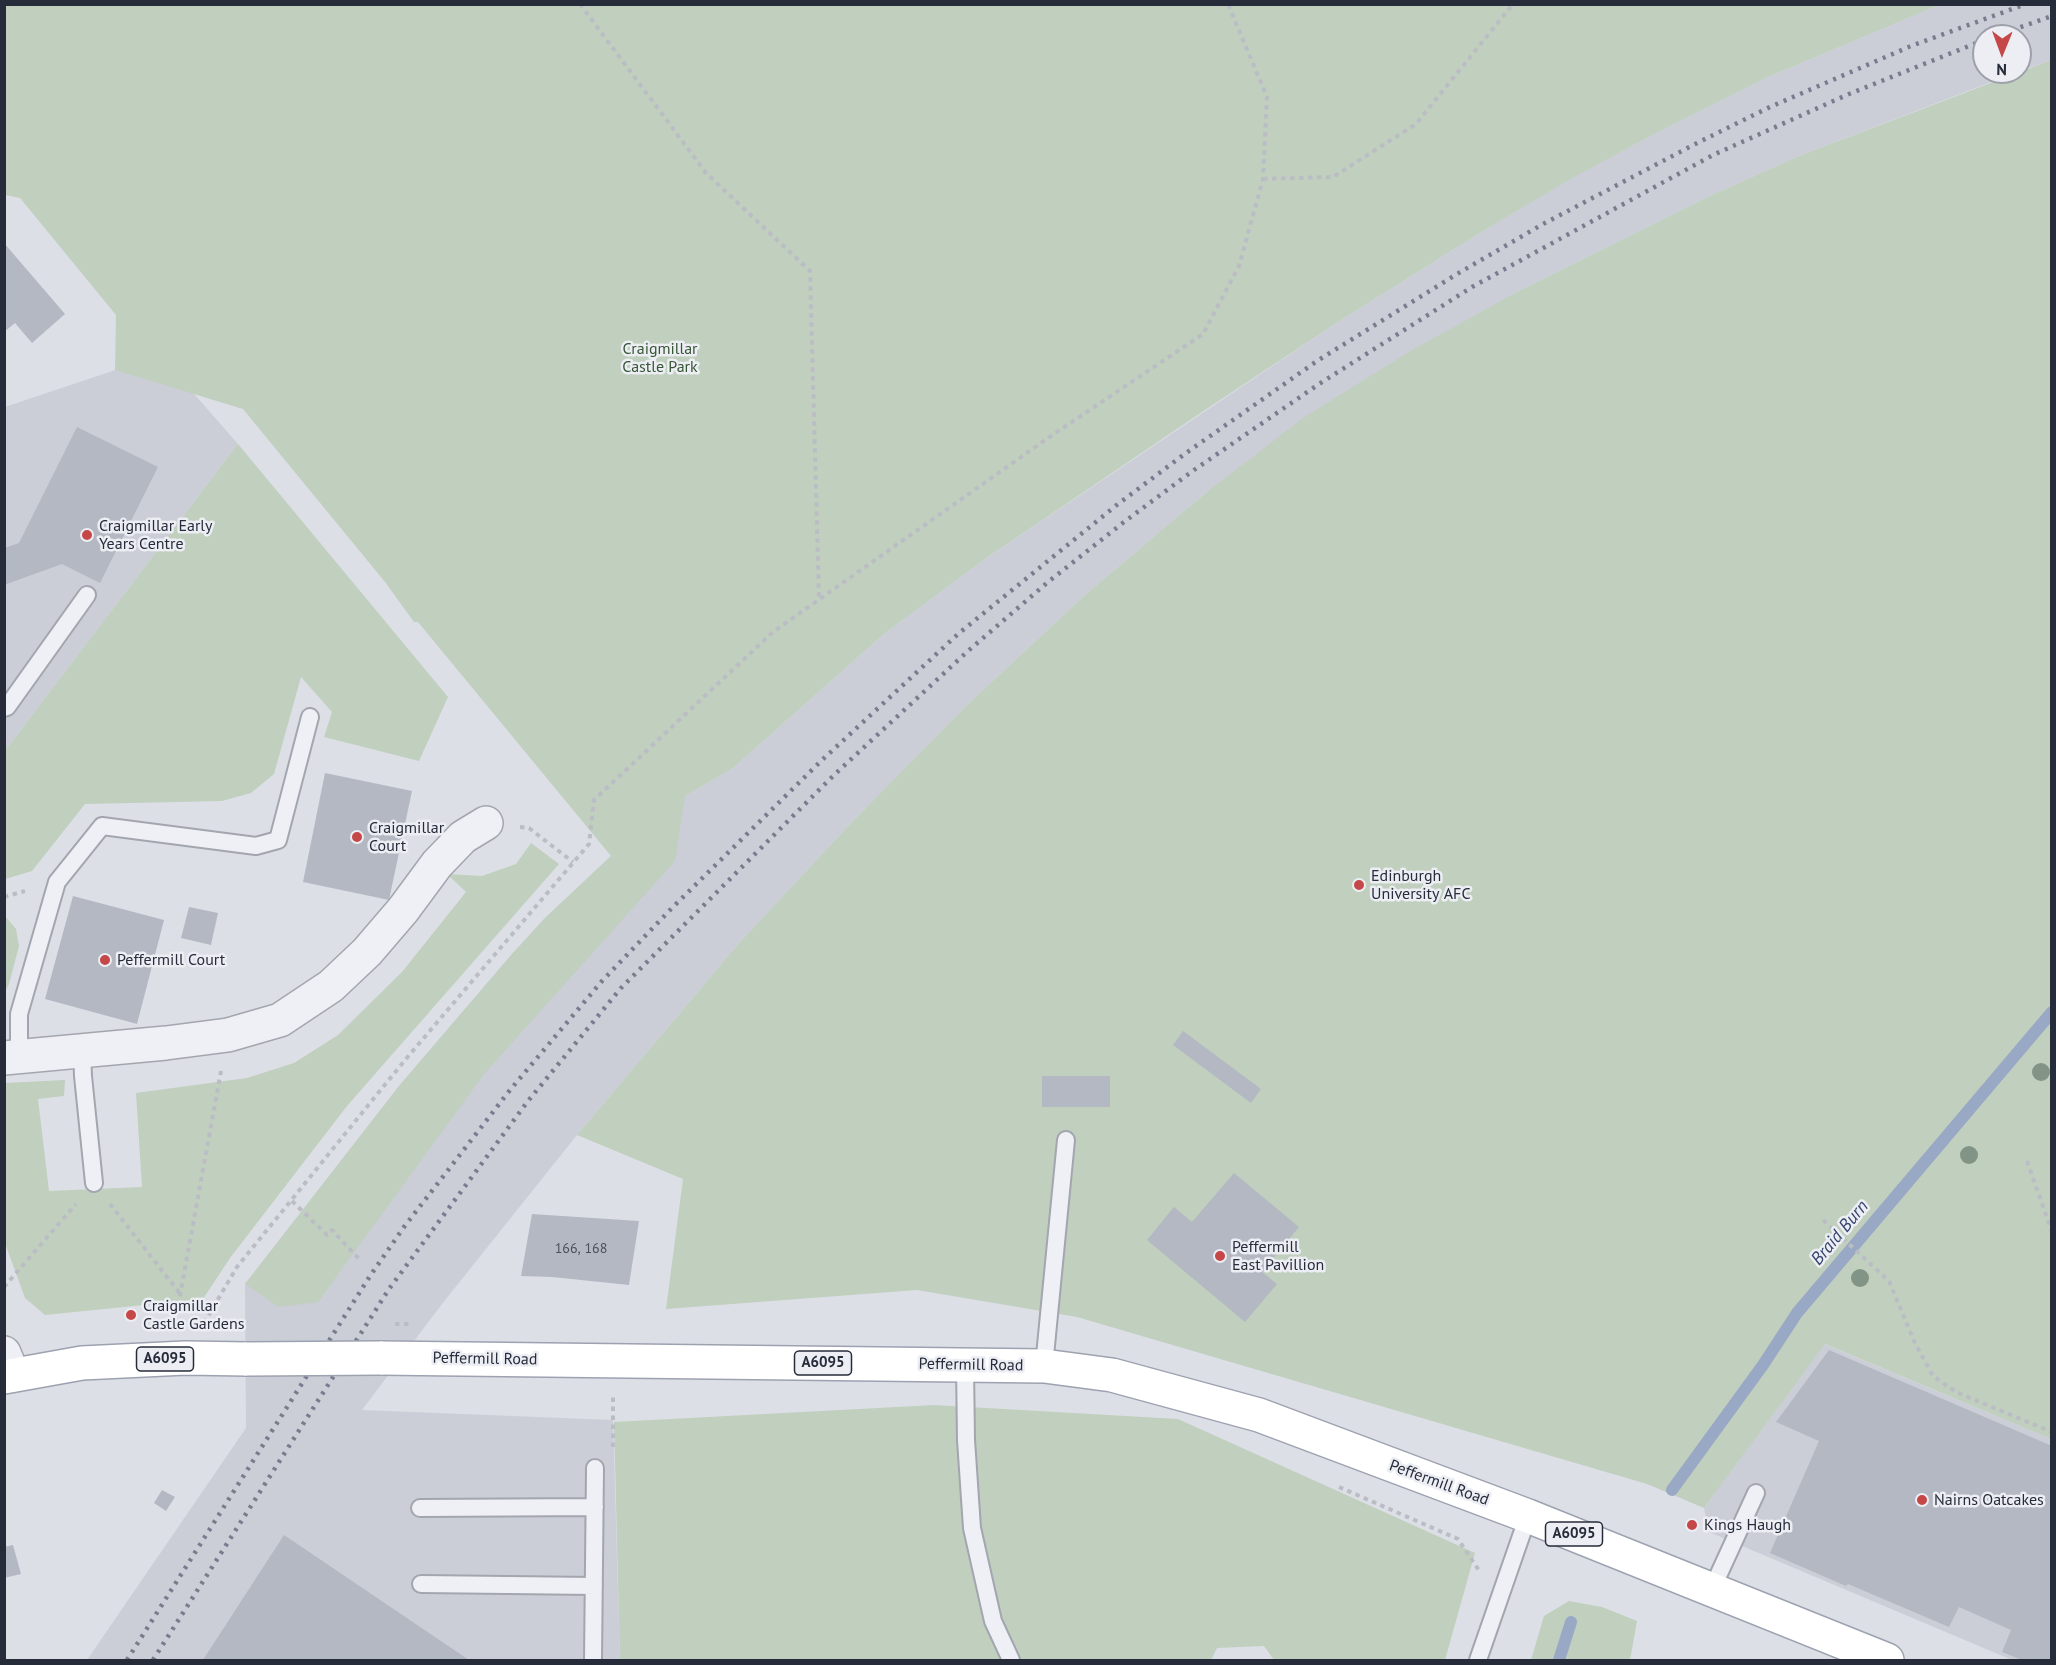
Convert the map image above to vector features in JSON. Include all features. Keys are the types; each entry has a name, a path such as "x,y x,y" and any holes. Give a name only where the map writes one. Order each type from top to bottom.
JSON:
{"main road":[{"name":"Peffermill Road","path":"7,1368 176,1359 380,1358 1044,1366 1112,1375 1259,1415 1528,1516 1887,1660"}],"street":[{"path":"12,1057 228,1035 280,1020 331,986 367,952 403,910 437,864 462,837 486,823"}],"lane":[{"path":"4,708 7,707 87,595"},
{"path":"12,1057 19,1014 57,882 102,826 256,846 278,840 310,717"},
{"path":"82,1050 94,1184"},
{"path":"1044,1366 1066,1140"},
{"path":"965,1365 966,1440 972,1528 993,1621 1011,1660"},
{"path":"593,1660 595,1468"},
{"path":"1712,1589 1756,1493"},
{"path":"420,1509 595,1506"},
{"path":"1478,1660 1528,1516"},
{"path":"421,1584 594,1586"}],"path":[{"path":"580,4 706,173 810,271 819,599"},
{"path":"176,1359 237,1267 405,1060 589,844 594,800 772,632 1048,438 1203,334 1239,266 1263,179 1267,97 1228,4"},
{"path":"1263,179 1333,177 1416,124 1513,4"},
{"path":"486,823 529,828 573,862"},
{"path":"176,1359 181,1295 228,1035"},
{"path":"2027,1161 2052,1232"},
{"path":"4,1287 94,1184 181,1295"},
{"path":"292,1201 327,1235 332,1230 360,1260"},
{"path":"1823,1220 1889,1281 1914,1341 1933,1376 1956,1392 2052,1432"}],"shaded area":[{"path":"1939,5 2051,5 2051,60 2032,67 2032,24 1972,24 1972,84 1986,84 1799,156 1712,195 1517,292 1208,491 1085,595 966,706 852,822 740,942 577,1135 442,1304 362,1410 613,1420 620,1660 87,1660 246,1428 245,1284 399,1086 545,918 611,856 685,796 733,768 885,633 982,561 1338,322 1478,234 1566,181 1766,78"},
{"name":"Craigmillar Early Years Centre","path":"160,355 238,444 5,748 5,407"},
{"name":"Nairns Oatcakes","path":"1824,1344 2051,1439 2051,1660 2012,1660 1709,1532 1704,1508"}],"green space":[{"name":"Craigmillar Castle Park","path":"4,5 1939,5 1766,78 1567,181 1478,234 1338,322 1202,412 982,561 885,633 733,768 685,796 675,861 484,1074 318,1302 279,1307 245,1284 399,1086 545,918 611,856 418,622 414,622 385,582 243,409 115,370 116,315 20,198 5,195"},
{"path":"2051,60 2051,1439 1825,1344 1704,1508 1647,1484 1077,1317 917,1290 666,1309 683,1179 577,1135 740,942 852,822 966,706 1085,595 1208,491 1306,416 1412,350 1517,292 1712,195 1799,156 1988,84 2032,84 2032,67"},
{"path":"238,444 448,697 419,761 324,737 332,712 301,677 274,774 251,793 222,801 85,804 32,871 5,879 5,748"},
{"path":"531,843 559,864 347,1106 230,1258 203,1299 45,1315 25,1298 5,1243 5,1083 65,1080 64,1096 38,1099 49,1191 142,1187 136,1093 247,1078 294,1063 338,1035 402,972 466,892 447,874 482,876 516,864"},
{"path":"5,916 16,929 19,946 5,992"},
{"path":"934,1405 1178,1419 1475,1553 1445,1660 1274,1660 1264,1646 1217,1648 1211,1660 620,1660 614,1422"},
{"path":"1569,1601 1602,1607 1637,1621 1630,1660 1531,1660 1544,1616"}],"building":[{"path":"4,243 65,314 32,343 15,323 4,332"},
{"path":"77,427 158,467 100,583 62,564 4,585 4,548 19,543"},
{"name":"Craigmillar Court","path":"325,773 412,791 389,900 303,882"},
{"name":"Peffermill Court","path":"73,896 164,920 137,1024 45,999"},
{"path":"189,907 218,913 211,945 181,938"},
{"path":"1183,1031 1261,1089 1251,1103 1173,1045"},
{"path":"1042,1076 1110,1076 1110,1107 1042,1107"},
{"name":"Peffermill East Pavillion","path":"1234,1173 1299,1227 1262,1272 1277,1284 1245,1322 1147,1240 1174,1207 1192,1222"},
{"path":"532,1214 639,1221 629,1285 521,1276"},
{"name":"Nairns Oatcakes","path":"1829,1350 2052,1446 2052,1660 2022,1660 2002,1652 2011,1630 1959,1607 1949,1627 1770,1553 1819,1441 1776,1422"},
{"path":"162,1490 175,1497 166,1511 154,1503"},
{"path":"284,1535 469,1660 203,1660"},
{"path":"13,1545 21,1574 4,1578 4,1547"}],"waterway":[{"name":"Braid Burn","path":"1672,1490 1763,1365 1797,1313 2052,1012"},
{"name":"Braid Burn","path":"1559,1660 1571,1622"}],"railway":[{"path":"127,1660 370,1276 404,1227 510,1090 602,981 670,910 821,761 958,634 1118,504 1186,453 1317,361 1457,274 1543,224 1770,107 1911,46 2026,4"},
{"path":"2029,24 2052,16"},
{"path":"153,1660 389,1289 528,1101 621,988 834,775 968,651 1048,582 1194,470 1319,384 1472,287 1713,155 1849,94 1972,45"}],"place":[{"name":"Craigmillar Early Years Centre","path":"87,535"},
{"name":"Craigmillar Court","path":"357,837"},
{"name":"Edinburgh University AFC","path":"1359,885"},
{"name":"Peffermill Court","path":"105,960"},
{"name":"Peffermill East Pavillion","path":"1220,1256"},
{"name":"Craigmillar Castle Gardens","path":"131,1315"},
{"name":"Nairns Oatcakes","path":"1922,1500"},
{"name":"Kings Haugh","path":"1692,1525"}]}
